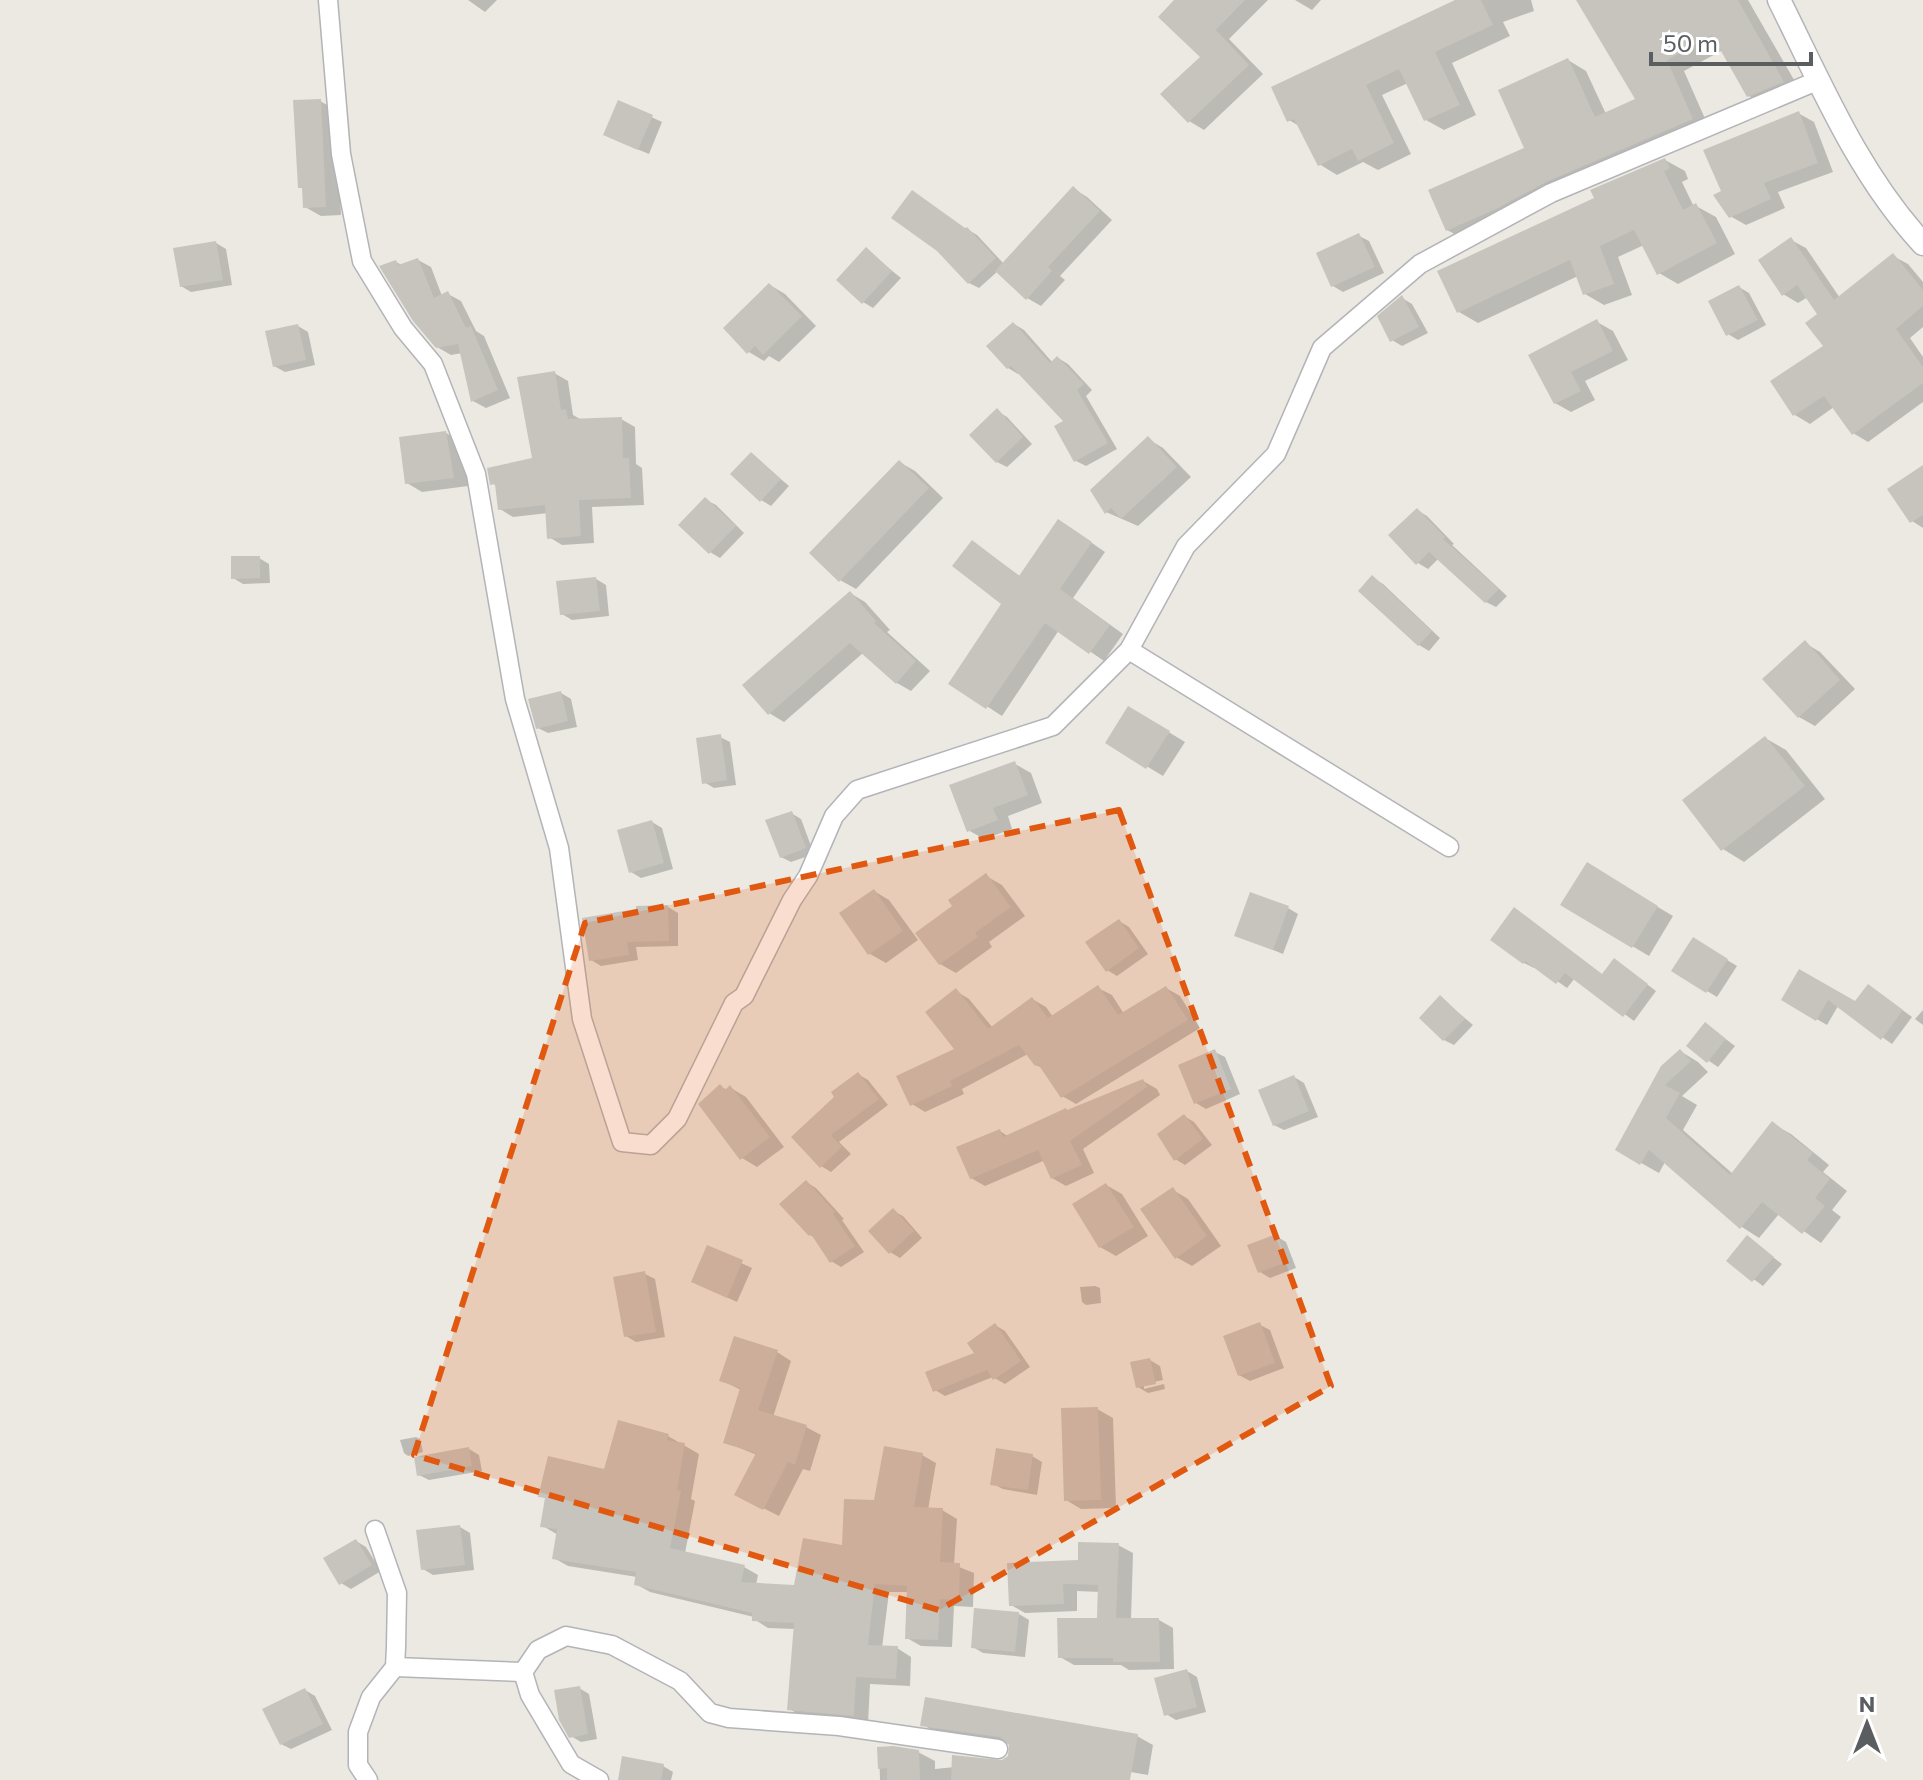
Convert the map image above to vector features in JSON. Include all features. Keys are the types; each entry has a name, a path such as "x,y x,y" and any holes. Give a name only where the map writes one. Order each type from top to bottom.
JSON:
{"street":[{"path":"328,0 341,154 362,261 403,328 433,364 476,474 515,699 559,848 582,1019 622,1142 651,1145 677,1119 734,1003 744,996 792,900 808,876 834,816 857,790 1053,726 1129,650 1186,546 1276,454 1322,348 1420,264 1551,193 1819,80"},
{"path":"1779,0 1852,145 1899,218 1923,244"},
{"path":"1129,650 1449,847"},
{"path":"368,1780 358,1765 358,1732 371,1697 395,1667 397,1593 375,1530"},
{"path":"523,1672 538,1650 566,1636 612,1645 680,1681 710,1713 729,1718 839,1726 998,1749"},
{"path":"395,1667 523,1672"},
{"path":"523,1672 530,1695 571,1764 599,1780"}],"highlighted area":[{"path":"1119,810 1331,1386 939,1610 414,1455 585,923"}],"building":[{"path":"1174,0 1245,0 1216,30 1249,65 1188,123 1160,94 1200,57 1158,17"},
{"path":"1455,0 1481,0 1493,25 1435,52 1460,105 1424,121 1399,69 1366,85 1394,143 1358,161 1352,149 1318,166 1294,119 1287,122 1271,87"},
{"path":"1576,0 1738,0 1784,82 1747,97 1712,35 1667,60 1693,119 1546,182 1446,231 1428,190 1524,148 1498,90 1568,58 1595,117 1635,99"},
{"path":"321,99 326,207 303,208 302,188 298,188 293,100"},
{"path":"618,100 653,115 638,150 603,135"},
{"path":"1799,111 1818,163 1764,183 1771,199 1729,218 1713,195 1721,191 1703,150"},
{"path":"1665,158 1670,168 1664,171 1683,210 1696,203 1717,243 1657,275 1634,230 1600,246 1614,284 1583,295 1570,260 1457,313 1437,271 1594,198 1590,190"},
{"path":"1073,186 1100,211 1048,267 1052,271 1026,300 995,271"},
{"path":"912,190 967,227 996,258 968,284 937,251 891,218"},
{"path":"1359,233 1375,267 1331,287 1316,253"},
{"path":"1791,237 1834,300 1893,253 1923,290 1923,306 1896,329 1923,367 1923,383 1852,435 1824,396 1793,416 1770,381 1823,346 1805,323 1817,314 1797,285 1782,296 1758,260"},
{"path":"216,241 223,280 180,287 173,248"},
{"path":"866,247 892,271 862,304 836,280"},
{"path":"418,258 434,298 448,291 466,328 471,326 498,390 471,402 458,344 436,348 413,321 379,266 396,260 398,265"},
{"path":"769,283 802,316 763,355 755,346 747,354 723,328"},
{"path":"1739,285 1758,320 1726,336 1708,301"},
{"path":"1402,295 1419,327 1390,342 1377,316"},
{"path":"1597,319 1613,351 1571,372 1581,391 1554,404 1528,355"},
{"path":"1013,322 1050,363 1057,356 1084,384 1077,390 1108,443 1074,462 1054,426 1063,421 1011,366 1007,369 986,346"},
{"path":"298,324 306,360 273,367 265,331"},
{"path":"555,371 561,410 566,409 568,419 622,417 623,458 629,458 631,498 579,500 581,536 547,539 545,505 498,510 495,484 490,485 487,468 532,458 517,377"},
{"path":"997,408 1023,437 996,463 969,435"},
{"path":"446,431 454,478 405,484 399,437"},
{"path":"1148,436 1177,467 1121,519 1111,508 1105,514 1090,490"},
{"path":"751,452 781,479 760,502 730,474"},
{"path":"899,460 929,488 839,582 809,553"},
{"path":"1923,465 1923,515 1910,523 1887,489"},
{"path":"705,497 736,526 709,554 678,525"},
{"path":"1417,508 1445,537 1443,539 1499,589 1485,603 1429,552 1416,565 1388,535"},
{"path":"1058,519 1092,542 1060,589 1110,625 1089,654 1045,623 986,709 948,684 1001,604 952,566 972,540 1019,576"},
{"path":"231,556 260,556 260,578 231,579"},
{"path":"1372,575 1432,631 1418,646 1358,591"},
{"path":"596,577 600,611 560,615 556,581"},
{"path":"850,591 876,621 874,623 916,661 896,684 850,643 768,715 742,685"},
{"path":"1805,640 1840,680 1798,718 1762,679"},
{"path":"561,691 568,721 536,729 528,699"},
{"path":"1128,706 1170,731 1146,769 1105,743"},
{"path":"721,734 727,780 702,784 696,738"},
{"path":"1765,736 1805,786 1721,851 1682,800"},
{"path":"1015,761 1028,795 993,808 998,820 967,832 949,785"},
{"path":"792,811 806,848 780,858 765,820"},
{"path":"652,820 664,863 629,873 617,830"},
{"path":"1587,862 1658,906 1632,948 1560,905"},
{"path":"986,873 1011,907 975,933 978,937 939,965 915,933 952,906 948,900"},
{"path":"874,889 903,931 868,955 839,913"},
{"path":"1250,892 1289,906 1273,950 1234,936"},
{"path":"668,905 669,941 627,942 629,955 589,961 582,918 636,909 636,906"},
{"path":"1514,907 1602,974 1614,958 1648,984 1623,1017 1565,973 1556,984 1490,940"},
{"path":"1119,919 1139,948 1106,972 1085,942"},
{"path":"1693,937 1728,959 1706,993 1671,971"},
{"path":"1799,969 1855,1001 1868,984 1903,1010 1881,1040 1828,1000 1816,1021 1781,1000"},
{"path":"1098,985 1118,1015 1166,986 1188,1020 1061,1098 1038,1064 1035,1066 1019,1045 950,1081 952,1086 910,1106 896,1076 954,1049 925,1012 956,988 988,1029 1032,997 1048,1018"},
{"path":"1440,995 1465,1019 1443,1041 1419,1018"},
{"path":"1705,1022 1726,1039 1707,1063 1686,1046"},
{"path":"1215,1049 1231,1089 1194,1104 1178,1065"},
{"path":"1680,1049 1691,1061 1665,1085 1680,1093 1666,1118 1730,1175 1772,1121 1813,1153 1807,1160 1830,1179 1815,1198 1825,1206 1802,1234 1762,1202 1740,1229 1649,1150 1640,1165 1615,1150 1661,1066"},
{"path":"858,1072 879,1099 831,1135 842,1147 820,1168 791,1137 834,1097 831,1092"},
{"path":"1294,1075 1309,1111 1273,1126 1258,1090"},
{"path":"1143,1079 1147,1087 1070,1141 1082,1165 1051,1179 1038,1150 970,1179 956,1147 1000,1129 1003,1137 1066,1108"},
{"path":"720,1084 725,1090 730,1085 770,1137 740,1160 698,1104"},
{"path":"1184,1114 1203,1139 1174,1161 1157,1134"},
{"path":"806,1180 835,1212 833,1214 855,1246 830,1263 811,1234 809,1236 779,1204"},
{"path":"1106,1183 1134,1227 1099,1248 1072,1204"},
{"path":"1173,1187 1207,1236 1175,1259 1140,1209"},
{"path":"893,1208 914,1231 889,1254 868,1231"},
{"path":"1277,1234 1287,1262 1258,1273 1247,1245"},
{"path":"1747,1235 1774,1257 1752,1282 1726,1261"},
{"path":"707,1245 743,1260 727,1298 691,1282"},
{"path":"645,1271 656,1332 624,1337 613,1277"},
{"path":"1260,1322 1275,1363 1238,1376 1223,1336"},
{"path":"995,1323 1021,1361 993,1380 987,1370 933,1392 925,1372 974,1353 967,1343"},
{"path":"734,1336 778,1350 758,1410 807,1425 795,1465 788,1462 763,1510 734,1495 756,1453 723,1443 740,1388 719,1381"},
{"path":"1150,1358 1156,1384 1136,1388 1130,1362"},
{"path":"1098,1407 1101,1500 1064,1501 1061,1408"},
{"path":"618,1420 669,1434 667,1440 685,1443 677,1490 681,1491 670,1548 745,1565 741,1582 794,1585 803,1538 842,1545 844,1499 874,1500 884,1446 923,1453 914,1507 943,1508 940,1562 960,1563 959,1600 940,1599 938,1640 905,1639 907,1586 875,1584 868,1645 898,1646 896,1679 856,1677 854,1716 787,1710 794,1623 752,1621 752,1613 634,1585 636,1572 552,1559 557,1529 540,1527 545,1498 538,1497 548,1456 604,1469"},
{"path":"469,1447 472,1466 417,1476 414,1457"},
{"path":"996,1448 1033,1454 1028,1490 990,1485"},
{"path":"460,1525 465,1565 421,1570 416,1530"},
{"path":"356,1539 372,1565 339,1585 323,1558"},
{"path":"1078,1542 1119,1543 1116,1618 1159,1618 1160,1662 1058,1658 1057,1618 1097,1618 1098,1585 1063,1584 1064,1604 1009,1606 1007,1563 1078,1560"},
{"path":"974,1608 1019,1612 1015,1652 971,1648"},
{"path":"1187,1669 1197,1707 1164,1716 1154,1678"},
{"path":"580,1686 588,1734 569,1738 559,1720 554,1690"},
{"path":"305,1688 323,1724 280,1745 262,1709"},
{"path":"925,1697 1138,1734 1130,1780 951,1780 952,1755 1002,1760 1008,1756 1009,1745 1000,1737 920,1726"},
{"path":"877,1747 919,1750 920,1780 887,1780 887,1768 878,1769"},
{"path":"622,1756 664,1764 661,1780 618,1780"}]}
